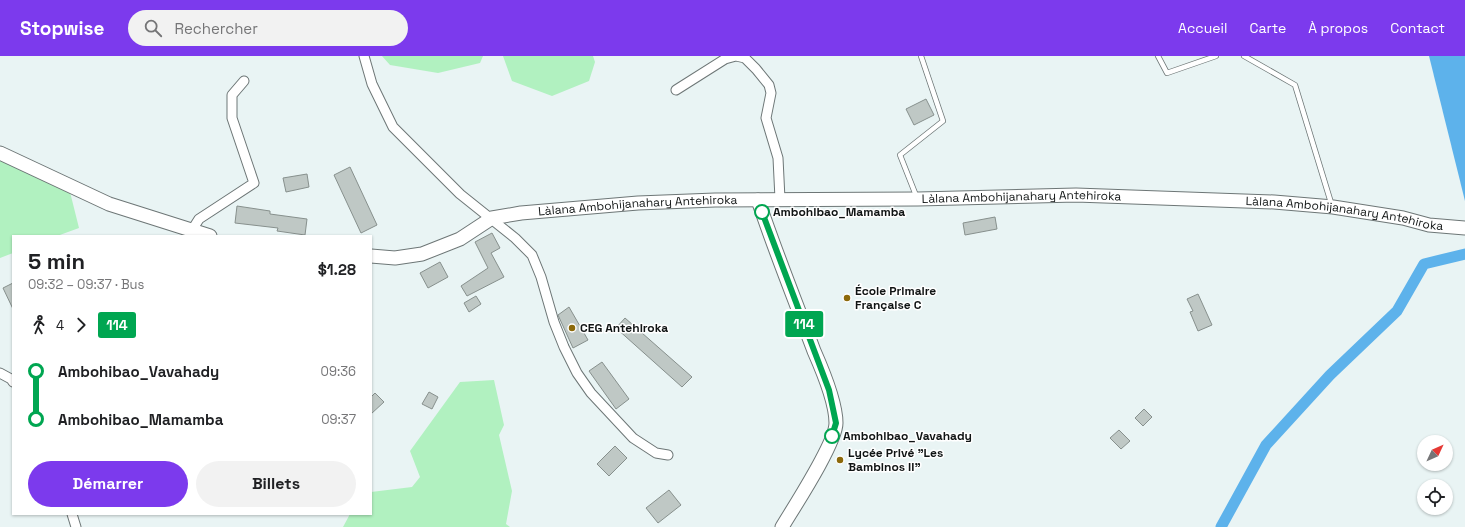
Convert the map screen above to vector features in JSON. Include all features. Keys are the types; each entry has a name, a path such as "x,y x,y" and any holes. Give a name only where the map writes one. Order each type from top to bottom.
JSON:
{"street":[{"path":"364,56 372,84 393,128 460,194 516,238 532,255 542,277 554,322 564,348 577,373 591,393 633,438 656,452 668,455"},
{"path":"676,90 725,59 736,56 745,58 756,69 769,85 771,93 766,118 778,158 780,199"},
{"path":"192,230 199,219 254,183 232,118 232,95 244,81"},
{"path":"0,153 109,204 207,235"},
{"name":"Làlana Ambohijanahary Antehiroka","path":"372,256 395,258 422,254 460,238 492,218 561,209 638,203 780,199 918,199 1076,195 1274,202 1333,207 1403,218 1429,225 1465,228"},
{"path":"758,200 779,261 829,390 836,423 831,441 818,467 782,527"},
{"path":"0,372 12,380"},
{"path":"72,515 76,527"}],"lane":[{"path":"918,199 900,155 943,121 920,56"},
{"path":"1158,56 1167,73 1216,56"},
{"path":"1244,56 1295,85 1333,207"}],"green space":[{"path":"382,56 483,56 480,63 438,73 390,65"},
{"path":"503,56 593,56 595,62 589,81 552,96 512,81"},
{"path":"0,156 70,192 79,228 60,235 12,235 12,253 0,258"},
{"path":"494,380 504,425 499,435 512,491 506,524 510,527 343,527 349,515 372,515 372,492 412,487 420,477 410,451 460,382"}],"water":[{"path":"1429,56 1465,56 1465,201"}],"building":[{"path":"926,99 934,115 914,125 906,109"},
{"path":"350,167 377,225 361,233 334,175"},
{"path":"307,174 309,187 286,192 283,178"},
{"path":"237,206 270,211 270,214 307,219 305,235 277,231 278,228 235,223"},
{"path":"995,217 997,229 965,235 963,223"},
{"path":"492,233 500,248 491,253 504,277 467,296 461,286 488,268 475,242"},
{"path":"440,262 448,277 428,288 420,273"},
{"path":"12,284 12,307 3,288"},
{"path":"1198,294 1212,325 1198,331 1190,312 1193,311 1187,299"},
{"path":"476,296 481,304 469,312 464,303"},
{"name":"CEG Antehiroka","path":"569,307 588,340 573,348 558,315"},
{"path":"625,318 692,377 682,387 616,328"},
{"path":"602,362 629,399 616,409 589,371"},
{"path":"429,392 438,397 432,409 422,404"},
{"path":"375,393 384,402 372,413 372,396"},
{"path":"1144,409 1152,417 1143,426 1135,418"},
{"path":"1119,430 1130,441 1121,449 1110,438"},
{"path":"615,446 627,458 609,476 597,464"},
{"path":"669,490 681,505 658,523 646,508"}],"waterway":[{"path":"1221,527 1266,445 1330,375 1397,311 1424,264 1465,254"}],"bus line":[{"name":"114","path":"762,212 779,261 829,390 836,423 832,436"}],"place":[{"name":"Ambohibao_Mamamba","path":"762,212"},
{"name":"École Primaire Française C","path":"847,298"},
{"name":"CEG Antehiroka","path":"572,328"},
{"name":"Ambohibao_Vavahady","path":"832,436"},
{"name":"Lycée Privé \"Les Bambinos II\"","path":"840,460"}]}
